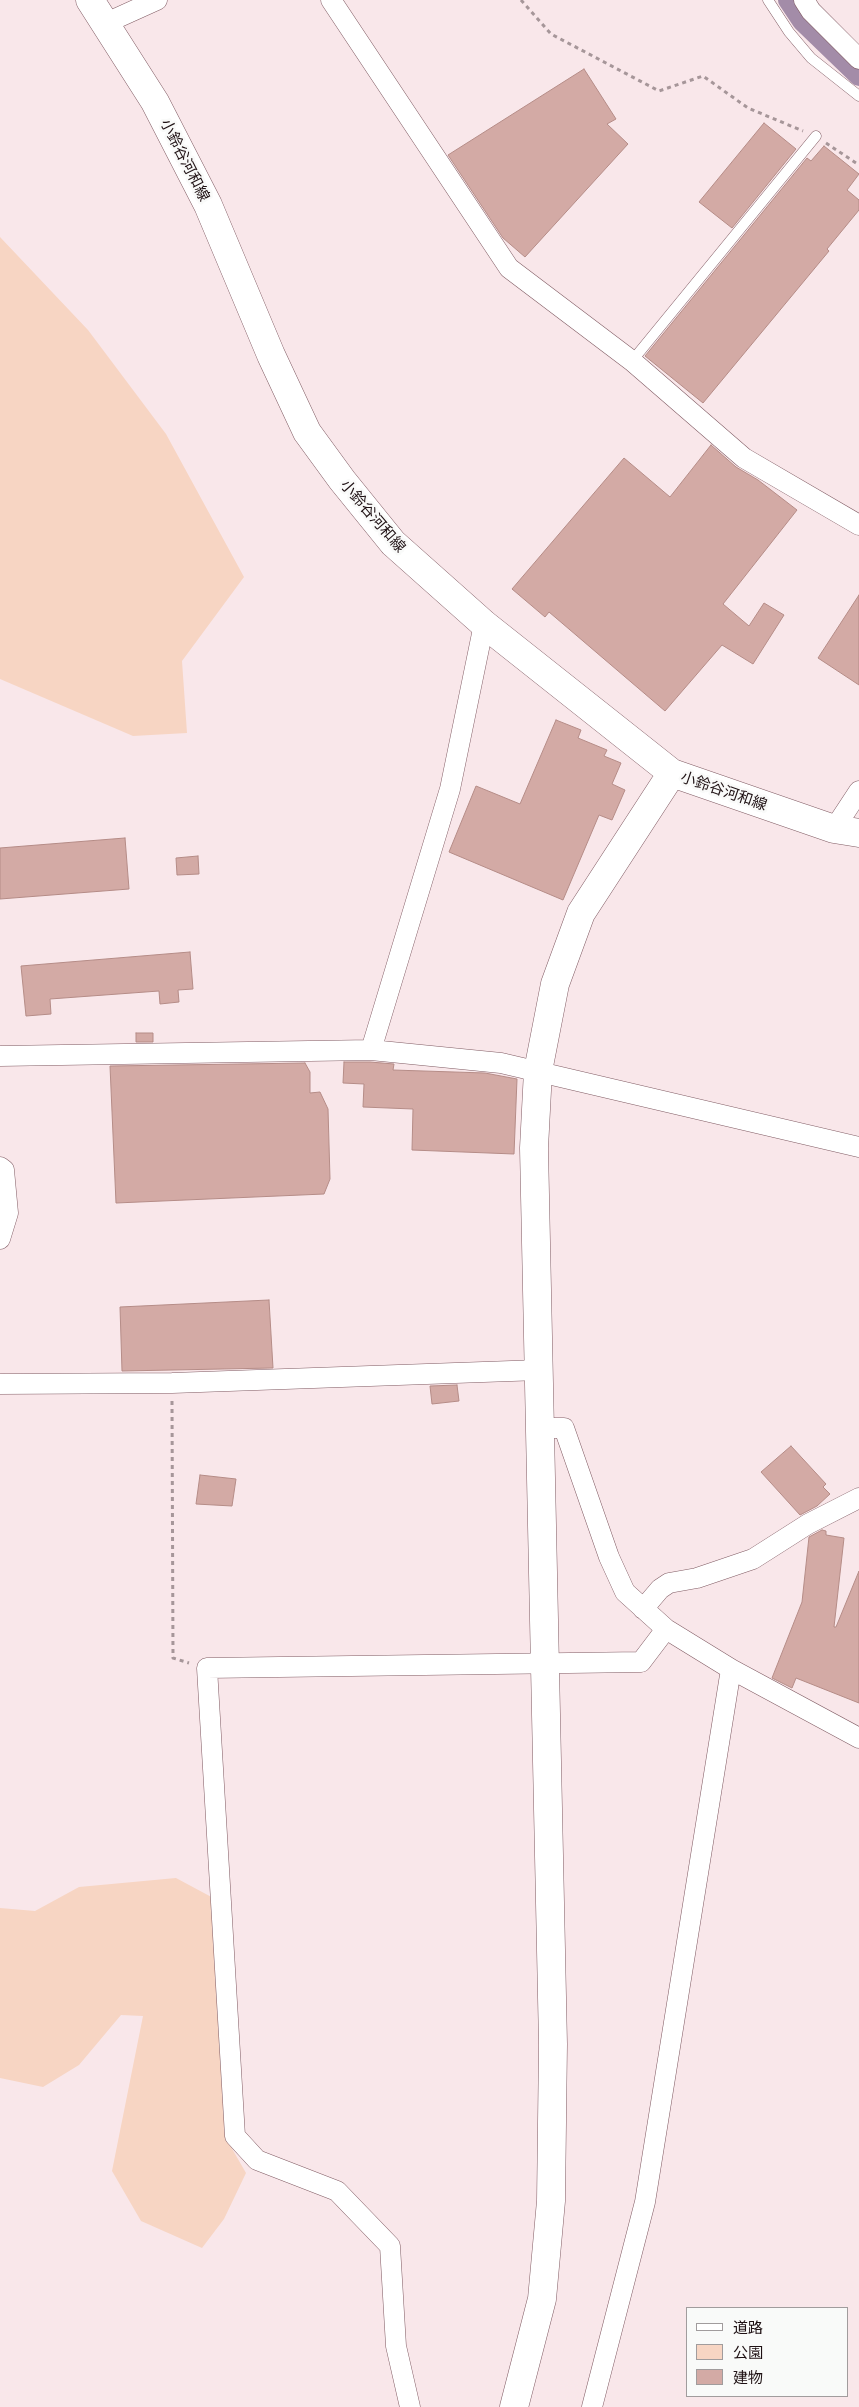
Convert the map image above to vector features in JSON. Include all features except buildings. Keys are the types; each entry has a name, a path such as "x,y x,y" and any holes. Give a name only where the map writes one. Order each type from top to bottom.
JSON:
{"street":[{"name":"小鈴谷河和線","path":"90,0 155,102 208,205 271,356 307,432 342,480 393,543 484,624 672,773 847,831"},
{"path":"106,23 157,0"},
{"path":"331,0 510,268 632,361 744,458 859,525"},
{"path":"804,0 811,11 859,59"},
{"path":"371,1050 450,790 484,624"},
{"path":"514,2407 542,2299 551,2201 553,2044 534,1148 538,1071 554,984 581,914 672,773"},
{"path":"847,831 859,791"},
{"path":"0,1056 371,1050 501,1063 859,1147"},
{"path":"0,1166 4,1170 8,1213 0,1239"},
{"path":"0,1384 172,1383 540,1370"},
{"path":"541,1428 564,1428 609,1557 625,1592 666,1629 731,1669 859,1738"},
{"path":"643,1609 660,1589 669,1583 706,1575 753,1559 808,1524 859,1498"},
{"path":"410,2407 396,2346 390,2246 337,2191 257,2160 235,2136 207,1668 641,1662 666,1629"},
{"path":"592,2407 646,2202 731,1669"}],"lane":[{"path":"768,0 789,32 810,58 859,96"},
{"path":"632,361 816,136"}],"path":[{"path":"521,0 551,34 659,91 703,76 748,108 816,136 859,165"},
{"path":"172,1383 173,1658 207,1668"}],"green space":[{"path":"0,237 88,330 166,434 244,577 182,661 187,733 133,736 0,679"},
{"path":"176,1878 217,1900 227,2140 246,2173 224,2219 202,2248 141,2221 112,2171 143,2016 121,2015 79,2065 43,2087 0,2078 0,1908 35,1911 79,1887"}],"waterway":[{"path":"788,0 802,21 859,76"}]}
